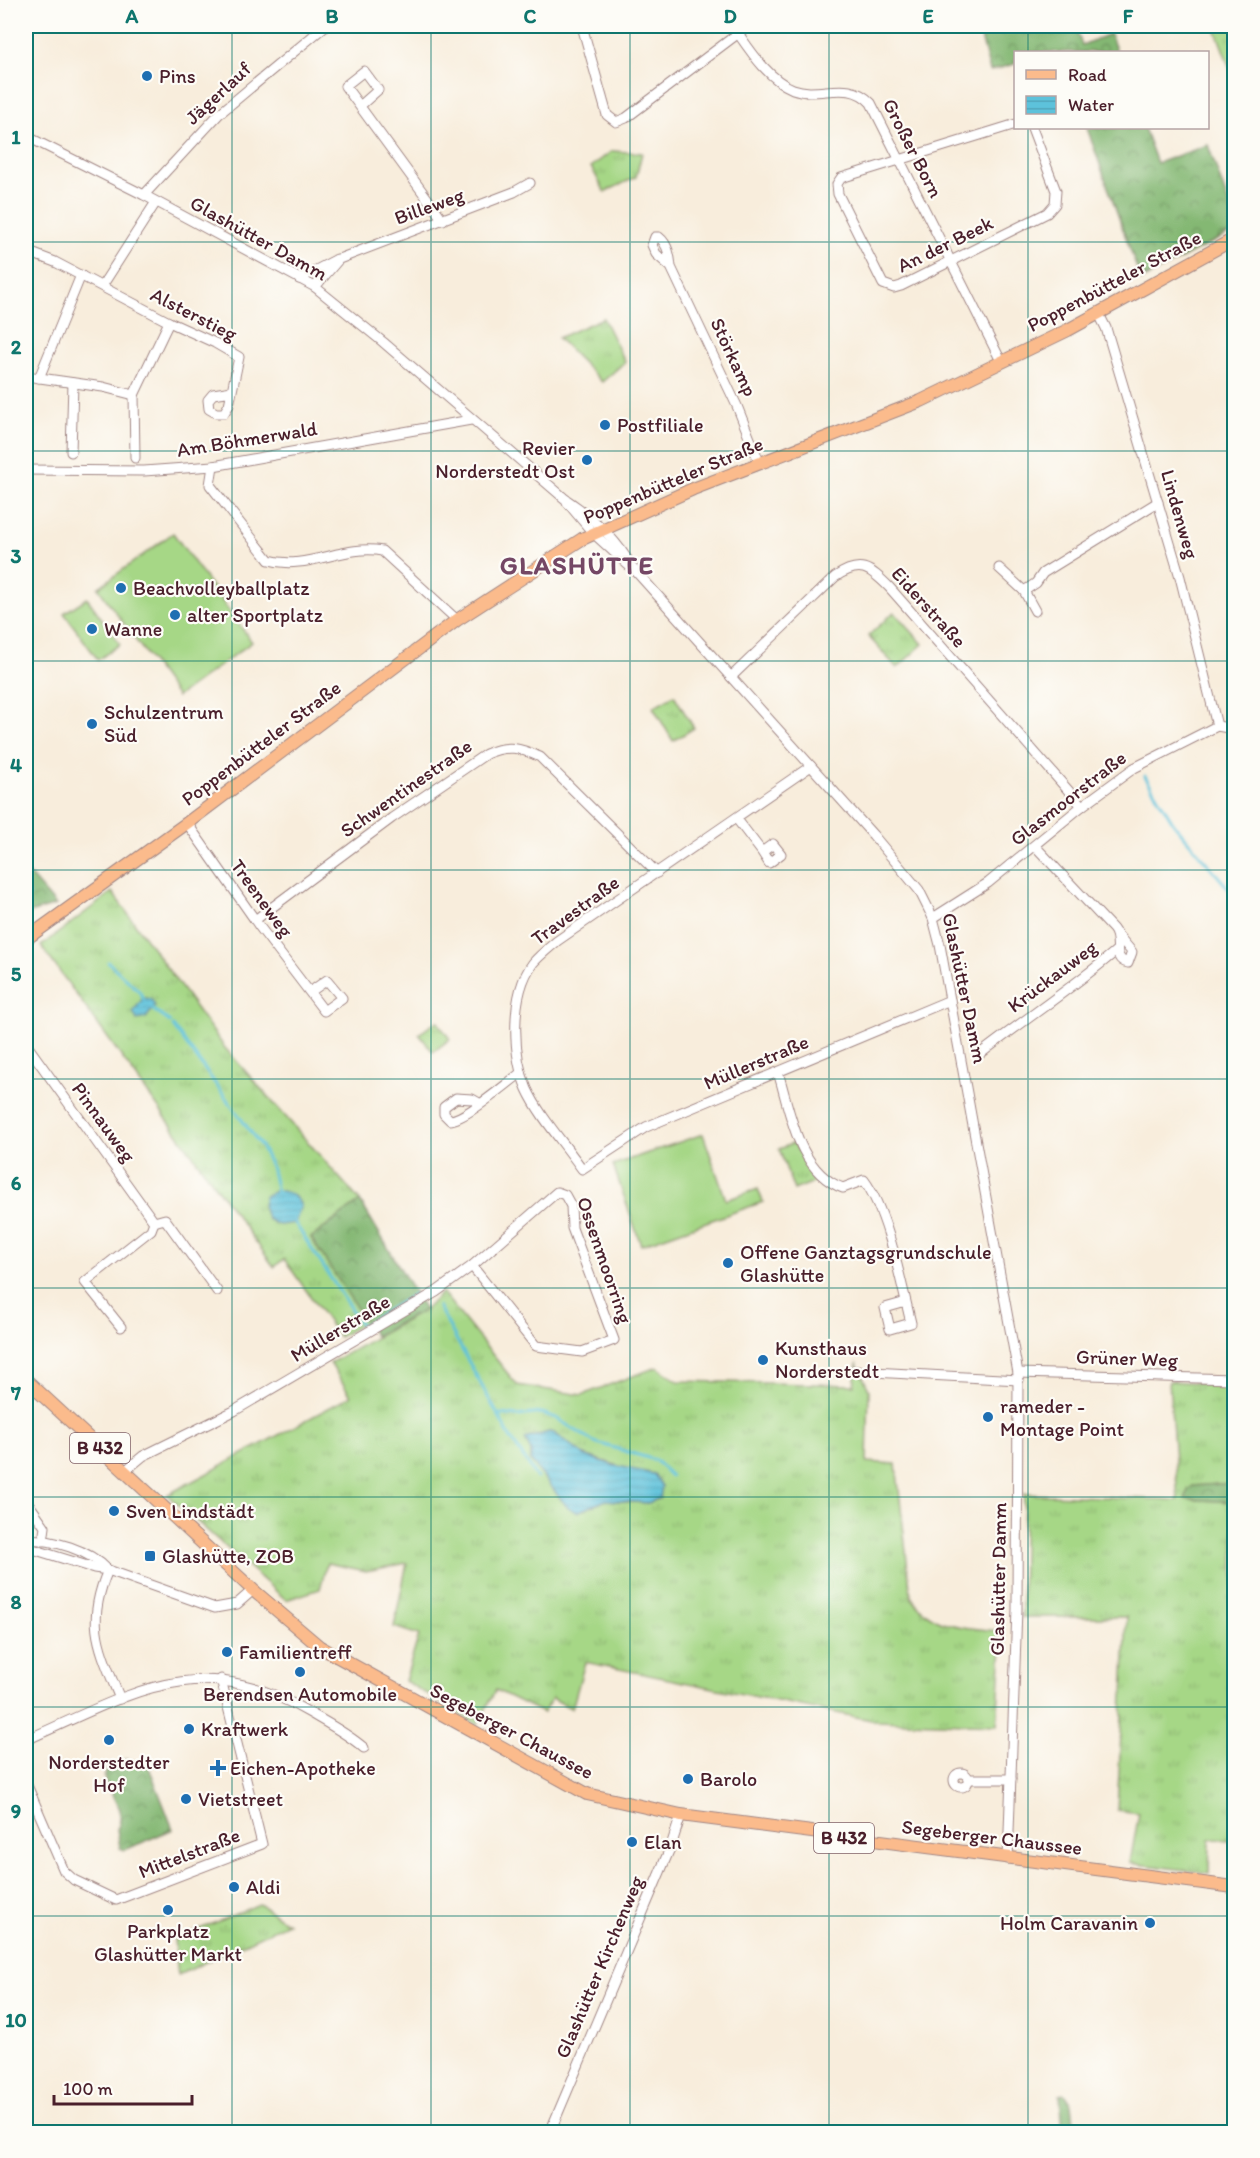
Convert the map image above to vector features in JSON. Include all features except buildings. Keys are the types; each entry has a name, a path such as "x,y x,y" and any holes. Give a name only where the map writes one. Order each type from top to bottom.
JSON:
{"main road":[{"name":"Poppenbütteler Straße","path":"26,939 187,823 458,620 597,531 760,464 892,414 1099,314 1234,239"},
{"name":"Segeberger Chaussee","path":"26,1380 302,1633 338,1659 572,1788 613,1801 681,1815 1234,1887"}],"street":[{"name":"Jägerlauf","path":"144,195 219,114 325,26"},
{"path":"582,26 607,115 616,122 626,118 735,29 748,26"},
{"name":"Großer Born","path":"735,29 774,77 791,88 850,90 863,95 874,108 897,159 1001,361"},
{"path":"360,106 443,220"},
{"name":"An der Beek","path":"1014,125 841,178 837,184 838,194 878,280 890,288 898,288 1047,213 1054,207 1056,191 1032,129"},
{"name":"Glashütter Damm","path":"26,136 144,195 315,287 383,342 564,498 597,531 811,766 919,890 933,918 950,1000 1019,1376 1017,1609 1008,1859"},
{"name":"Billeweg","path":"299,279 339,259 514,192 530,183"},
{"path":"102,286 156,202"},
{"name":"Alsterstieg","path":"26,251 81,275 239,357 232,392"},
{"name":"Billeweg","path":"315,287 339,259"},
{"name":"Störkamp","path":"671,267 737,406 760,464"},
{"path":"39,378 81,275"},
{"name":"Lindenweg","path":"1099,314 1106,328 1158,502 1217,726"},
{"path":"135,458 134,395 169,322"},
{"path":"26,376 104,387 134,395"},
{"path":"71,452 73,383"},
{"name":"Am Böhmerwald","path":"26,470 144,471 213,466 471,420"},
{"path":"213,466 210,485 269,560 291,563 361,551 382,551 458,620"},
{"path":"1024,591 1036,583 1043,573 1158,502"},
{"name":"Eiderstraße","path":"731,677 835,577 848,568 868,569 889,587 1008,718 1082,806"},
{"path":"999,568 1024,591 1035,611"},
{"path":"1217,726 1234,729"},
{"name":"Glasmoorstraße","path":"933,918 961,903 1035,846 1082,806 1134,768 1217,726"},
{"name":"Schwentinestraße","path":"255,920 392,818 486,754 500,748 515,747 540,757 657,873"},
{"name":"Travestraße","path":"582,1169 528,1091 521,1073 517,1016 522,990 532,964 557,941 811,766"},
{"path":"736,818 762,852"},
{"name":"Treeneweg","path":"187,823 255,920 310,992"},
{"name":"Krückauweg","path":"1035,846 1116,933 1132,952 1131,962 1125,963 1121,960 1117,950 1119,941 1116,933"},
{"name":"Krückauweg","path":"981,1054 1040,1007 1088,975 1117,950"},
{"name":"Müllerstraße","path":"582,1169 646,1127 950,1000"},
{"name":"Pinnauweg","path":"26,1044 154,1222 165,1219 217,1291"},
{"path":"778,1072 800,1146 809,1160 835,1185 843,1188 864,1180 872,1190 891,1245 906,1302"},
{"path":"479,1103 521,1073"},
{"name":"Müllerstraße","path":"125,1471 143,1456 234,1411 436,1292 472,1266 557,1192"},
{"name":"Ossenmoorring","path":"472,1266 536,1346 582,1352 614,1340 572,1228 571,1206 565,1196 557,1192"},
{"path":"121,1327 86,1282 151,1230 154,1222"},
{"path":"855,1371 1019,1376"},
{"name":"Grüner Weg","path":"1019,1376 1234,1379"},
{"path":"26,1500 45,1527 43,1540"},
{"path":"26,1539 43,1540 87,1553 108,1570"},
{"path":"26,1546 94,1568 108,1570 215,1608 237,1604 253,1590"},
{"path":"108,1570 99,1595 95,1627 120,1699"},
{"path":"26,1740 120,1699 178,1680 221,1679 273,1693 352,1738 364,1748"},
{"name":"Mittelstraße","path":"26,1783 64,1871 74,1880 116,1900 262,1844 221,1679"},
{"path":"970,1779 1011,1779"},
{"name":"Glashütter Kirchenweg","path":"550,2133 681,1815"}],"green space":[{"path":"978,26 1075,26 1082,45 1110,34 1117,51 1014,51 1014,64 990,71"},
{"path":"1214,26 1234,26 1234,79 1216,31"},
{"path":"1087,129 1144,129 1157,163 1208,145 1234,219 1234,231 1141,280"},
{"path":"612,151 642,153 636,177 605,192 591,167"},
{"path":"603,318 625,362 602,382 558,338"},
{"name":"alter Sportplatz","path":"173,533 252,642 177,697 98,588"},
{"name":"Wanne","path":"87,598 120,644 98,660 64,613"},
{"path":"894,612 923,644 897,668 868,636"},
{"path":"674,695 694,728 673,741 653,707"},
{"path":"26,871 56,905 26,914"},
{"path":"112,892 225,1048 360,1201 311,1238 367,1321 339,1337 284,1259 274,1267 41,946"},
{"path":"437,1021 450,1039 433,1052 419,1034"},
{"path":"703,1134 726,1200 758,1189 763,1202 641,1245 613,1165"},
{"path":"794,1143 810,1171 819,1180 794,1190 779,1149"},
{"path":"360,1201 425,1310 375,1336 311,1238"},
{"path":"442,1292 517,1385 582,1395 657,1367 678,1381 854,1385 857,1364 869,1390 867,1462 896,1464 911,1596 919,1607 940,1621 951,1625 1003,1631 997,1725 876,1721 585,1662 572,1709 552,1698 543,1713 496,1690 477,1725 405,1681 419,1635 394,1627 407,1563 366,1571 327,1563 320,1589 286,1600 167,1495 351,1396 330,1363 425,1310","holes":["549,1432 554,1433 584,1455 628,1469 660,1498 648,1503 606,1500 577,1512 531,1461 531,1451 525,1439"]},
{"path":"1169,1381 1234,1385 1234,1483 1193,1486 1186,1499 1234,1502 1234,1840 1210,1839 1209,1873 1130,1863 1139,1813 1117,1810 1127,1617 1022,1617 1024,1494 1178,1500"},
{"path":"1234,1483 1234,1502 1185,1499 1188,1490 1193,1486"},
{"path":"126,1759 148,1765 173,1829 125,1850 120,1848 117,1829 120,1823 119,1809 104,1777 108,1768"},
{"path":"259,1904 288,1923 178,1975 174,1940"},
{"path":"1065,2094 1072,2104 1075,2132 1063,2132 1060,2095"}],"water":[{"path":"143,998 151,999 155,1006 146,1018 137,1020 133,1012"},
{"path":"277,1190 292,1195 299,1202 301,1206 295,1223 279,1225 267,1219 263,1205 265,1196"},
{"path":"549,1432 554,1433 584,1455 613,1465 654,1474 662,1486 660,1498 648,1503 606,1500 577,1512 568,1508 531,1461 531,1451 525,1439"}],"waterway":[{"path":"1145,776 1174,824 1234,895"},
{"path":"26,891 29,895"},
{"path":"108,962 139,991 144,1000"},
{"path":"152,1009 170,1022"},
{"path":"173,1026 261,1146 271,1166 277,1192"},
{"path":"293,1220 362,1326 414,1294"},
{"path":"438,1306 510,1437 537,1478"},
{"path":"500,1414 517,1416 542,1413 556,1418 594,1442 655,1460 671,1476"}],"place":[{"name":"Pins","path":"147,76"},
{"name":"Postfiliale","path":"605,425"},
{"name":"Revier Norderstedt Ost","path":"587,460"},
{"name":"Beachvolleyballplatz","path":"121,588"},
{"name":"alter Sportplatz","path":"175,615"},
{"name":"Wanne","path":"92,629"},
{"name":"Schulzentrum Süd","path":"92,724"},
{"name":"Offene Ganztagsgrundschule Glashütte","path":"728,1263"},
{"name":"Kunsthaus Norderstedt","path":"763,1360"},
{"name":"rameder - Montage Point","path":"988,1417"},
{"name":"Sven Lindstädt","path":"114,1511"},
{"name":"Glashütte, ZOB","path":"150,1556"},
{"name":"Familientreff","path":"227,1652"},
{"name":"Berendsen Automobile","path":"300,1672"},
{"name":"Kraftwerk","path":"189,1729"},
{"name":"Norderstedter Hof","path":"109,1740"},
{"name":"Eichen-Apotheke","path":"218,1768"},
{"name":"Barolo","path":"688,1779"},
{"name":"Vietstreet","path":"186,1799"},
{"name":"Elan","path":"632,1842"},
{"name":"Aldi","path":"234,1887"},
{"name":"Parkplatz Glashütter Markt","path":"168,1910"},
{"name":"Holm Caravanin","path":"1150,1923"}],"district":[{"name":"GLASHÜTTE","path":"577,565"}]}
